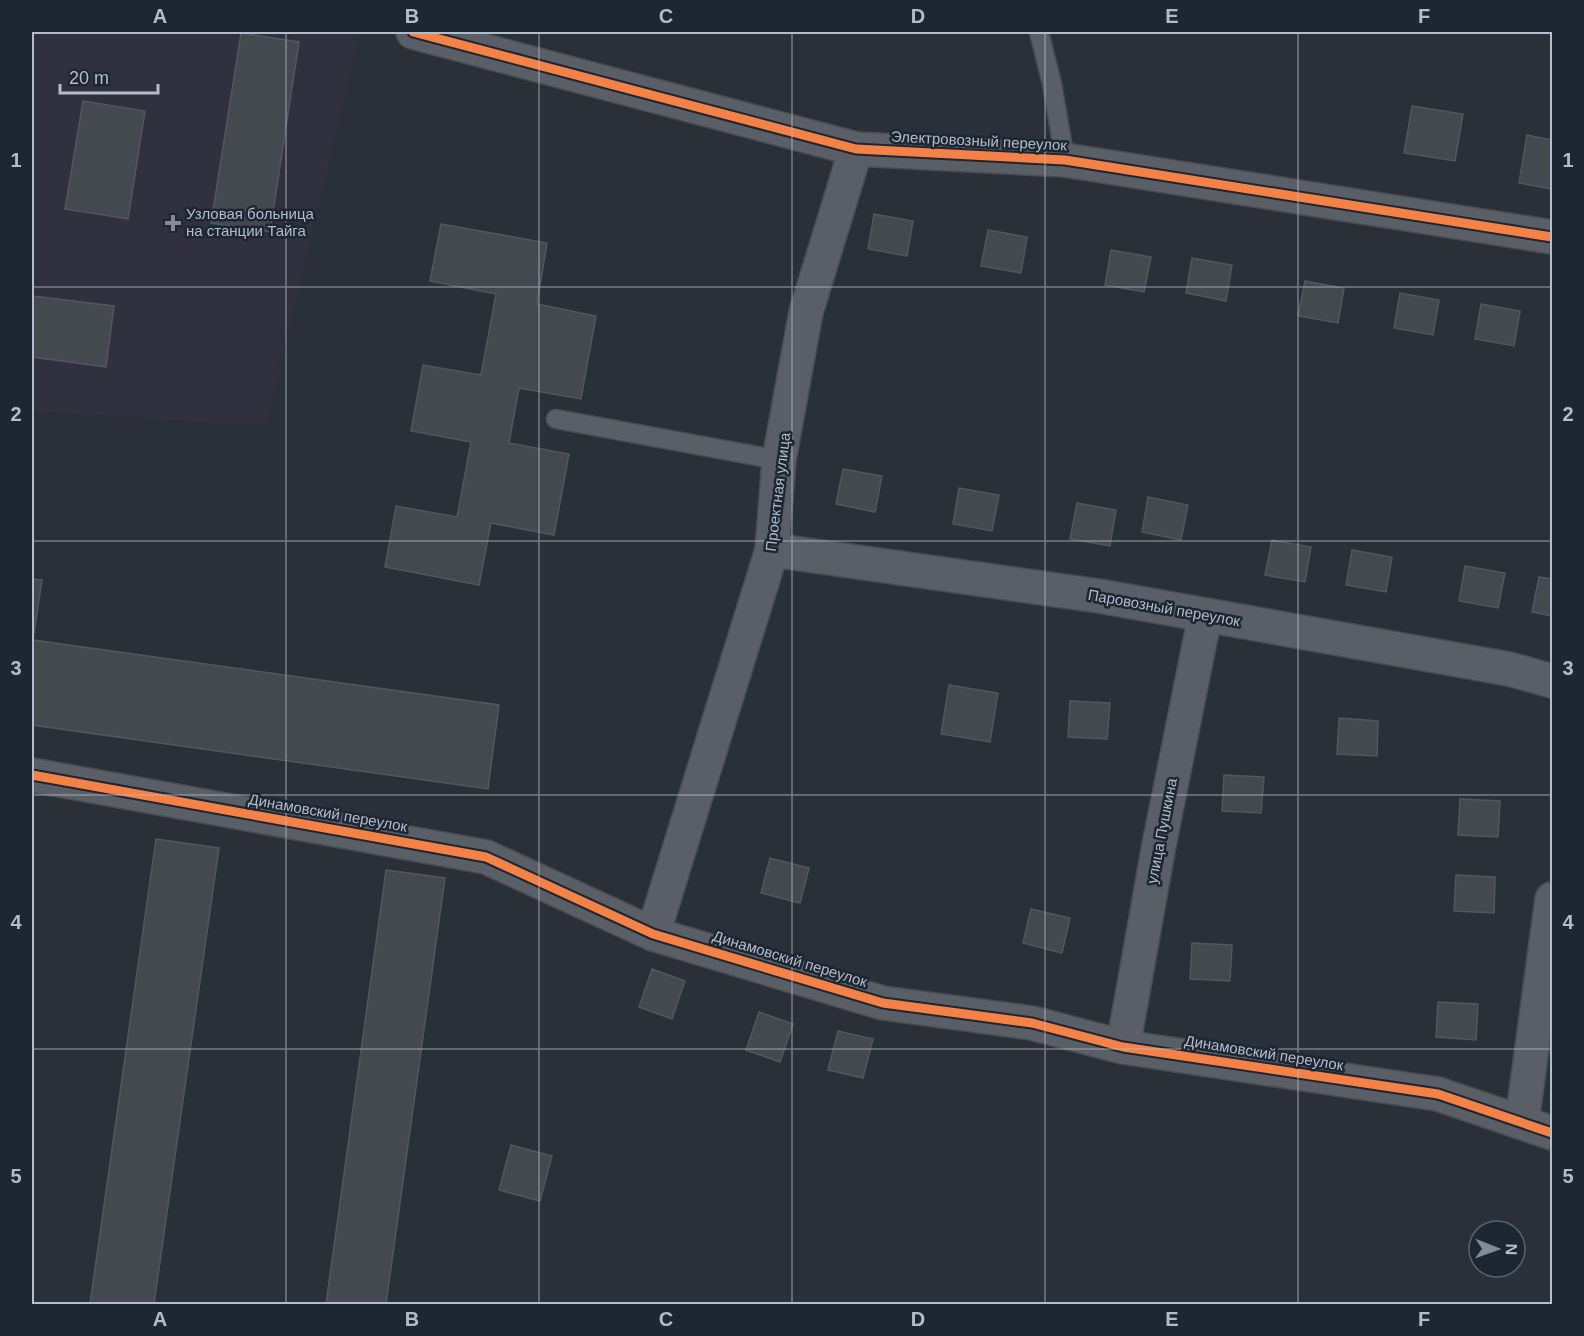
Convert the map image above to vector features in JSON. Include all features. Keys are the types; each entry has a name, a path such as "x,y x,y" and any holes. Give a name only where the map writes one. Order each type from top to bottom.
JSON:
{"street":[{"name":"Электровозный переулок","path":"413,32 856,149 1065,160 1552,237"},
{"name":"Проектная улица","path":"654,934 772,550 779,460 806,312 856,149"},
{"name":"Паровозный переулок","path":"772,550 1099,596 1509,669 1552,681"},
{"name":"улица Пушкина","path":"1123,1047 1159,845 1205,616"},
{"name":"Динамовский переулок","path":"32,775 486,856 654,934 883,1003 1032,1023 1123,1047 1438,1094 1552,1133"},
{"path":"1522,1122 1552,899"}],"lane":[{"path":"1039,32 1052,84 1065,160"},
{"path":"556,418 779,460"}],"shaded area":[{"name":"Узловая больница на станции Тайга","path":"32,32 359,32 265,426 32,411"}],"building":[{"path":"241,33 299,42 270,232 211,223"},
{"path":"83,101 145,111 128,219 65,209"},
{"path":"1412,106 1463,114 1455,161 1404,153"},
{"path":"1527,135 1552,140 1552,189 1519,183"},
{"path":"874,214 913,221 907,256 868,249"},
{"path":"441,224 547,243 537,304 596,316 581,399 519,388 509,443 569,454 554,535 491,523 479,585 385,567 396,506 457,517 471,442 411,431 423,365 481,375 496,294 430,281"},
{"path":"988,230 1027,237 1021,273 981,266"},
{"path":"1111,250 1151,257 1144,292 1105,285"},
{"path":"1192,258 1232,265 1226,301 1186,293"},
{"path":"1305,281 1344,288 1338,323 1298,316"},
{"path":"1400,293 1439,300 1433,335 1394,328"},
{"path":"32,296 114,306 106,367 32,357"},
{"path":"1481,304 1520,311 1514,346 1475,339"},
{"path":"843,469 882,476 875,512 836,504"},
{"path":"959,488 999,495 992,531 953,524"},
{"path":"1148,497 1188,505 1181,540 1142,532"},
{"path":"1077,503 1116,510 1110,546 1070,539"},
{"path":"1272,540 1311,547 1305,582 1265,575"},
{"path":"1352,550 1392,557 1386,592 1346,585"},
{"path":"1465,566 1505,573 1498,608 1459,601"},
{"path":"1539,577 1552,579 1552,616 1532,612"},
{"path":"32,579 42,580 33,640 499,705 488,789 32,725"},
{"path":"949,685 998,693 990,742 941,734"},
{"path":"1070,701 1110,703 1107,739 1068,737"},
{"path":"1339,718 1378,721 1377,756 1337,754"},
{"path":"1224,775 1264,777 1261,813 1222,811"},
{"path":"1460,799 1500,801 1498,837 1458,835"},
{"path":"156,839 219,848 154,1304 90,1304"},
{"path":"770,858 809,868 800,903 761,893"},
{"path":"386,870 445,878 386,1304 326,1304"},
{"path":"1456,875 1495,877 1494,913 1454,911"},
{"path":"1031,909 1070,918 1062,953 1023,943"},
{"path":"1192,943 1232,945 1230,981 1190,979"},
{"path":"652,969 685,981 672,1019 639,1007"},
{"path":"1438,1002 1478,1004 1476,1040 1436,1037"},
{"path":"759,1012 793,1024 780,1062 746,1050"},
{"path":"838,1031 873,1039 863,1078 828,1070"},
{"path":"511,1145 552,1156 540,1201 499,1190"}],"cycle path":[{"path":"413,32 856,149 1065,160 1552,237"},
{"path":"32,775 486,857 653,934 883,1003 1032,1023 1123,1047 1438,1094 1552,1133"}],"place":[{"name":"Узловая больница на станции Тайга","path":"173,223"}]}
